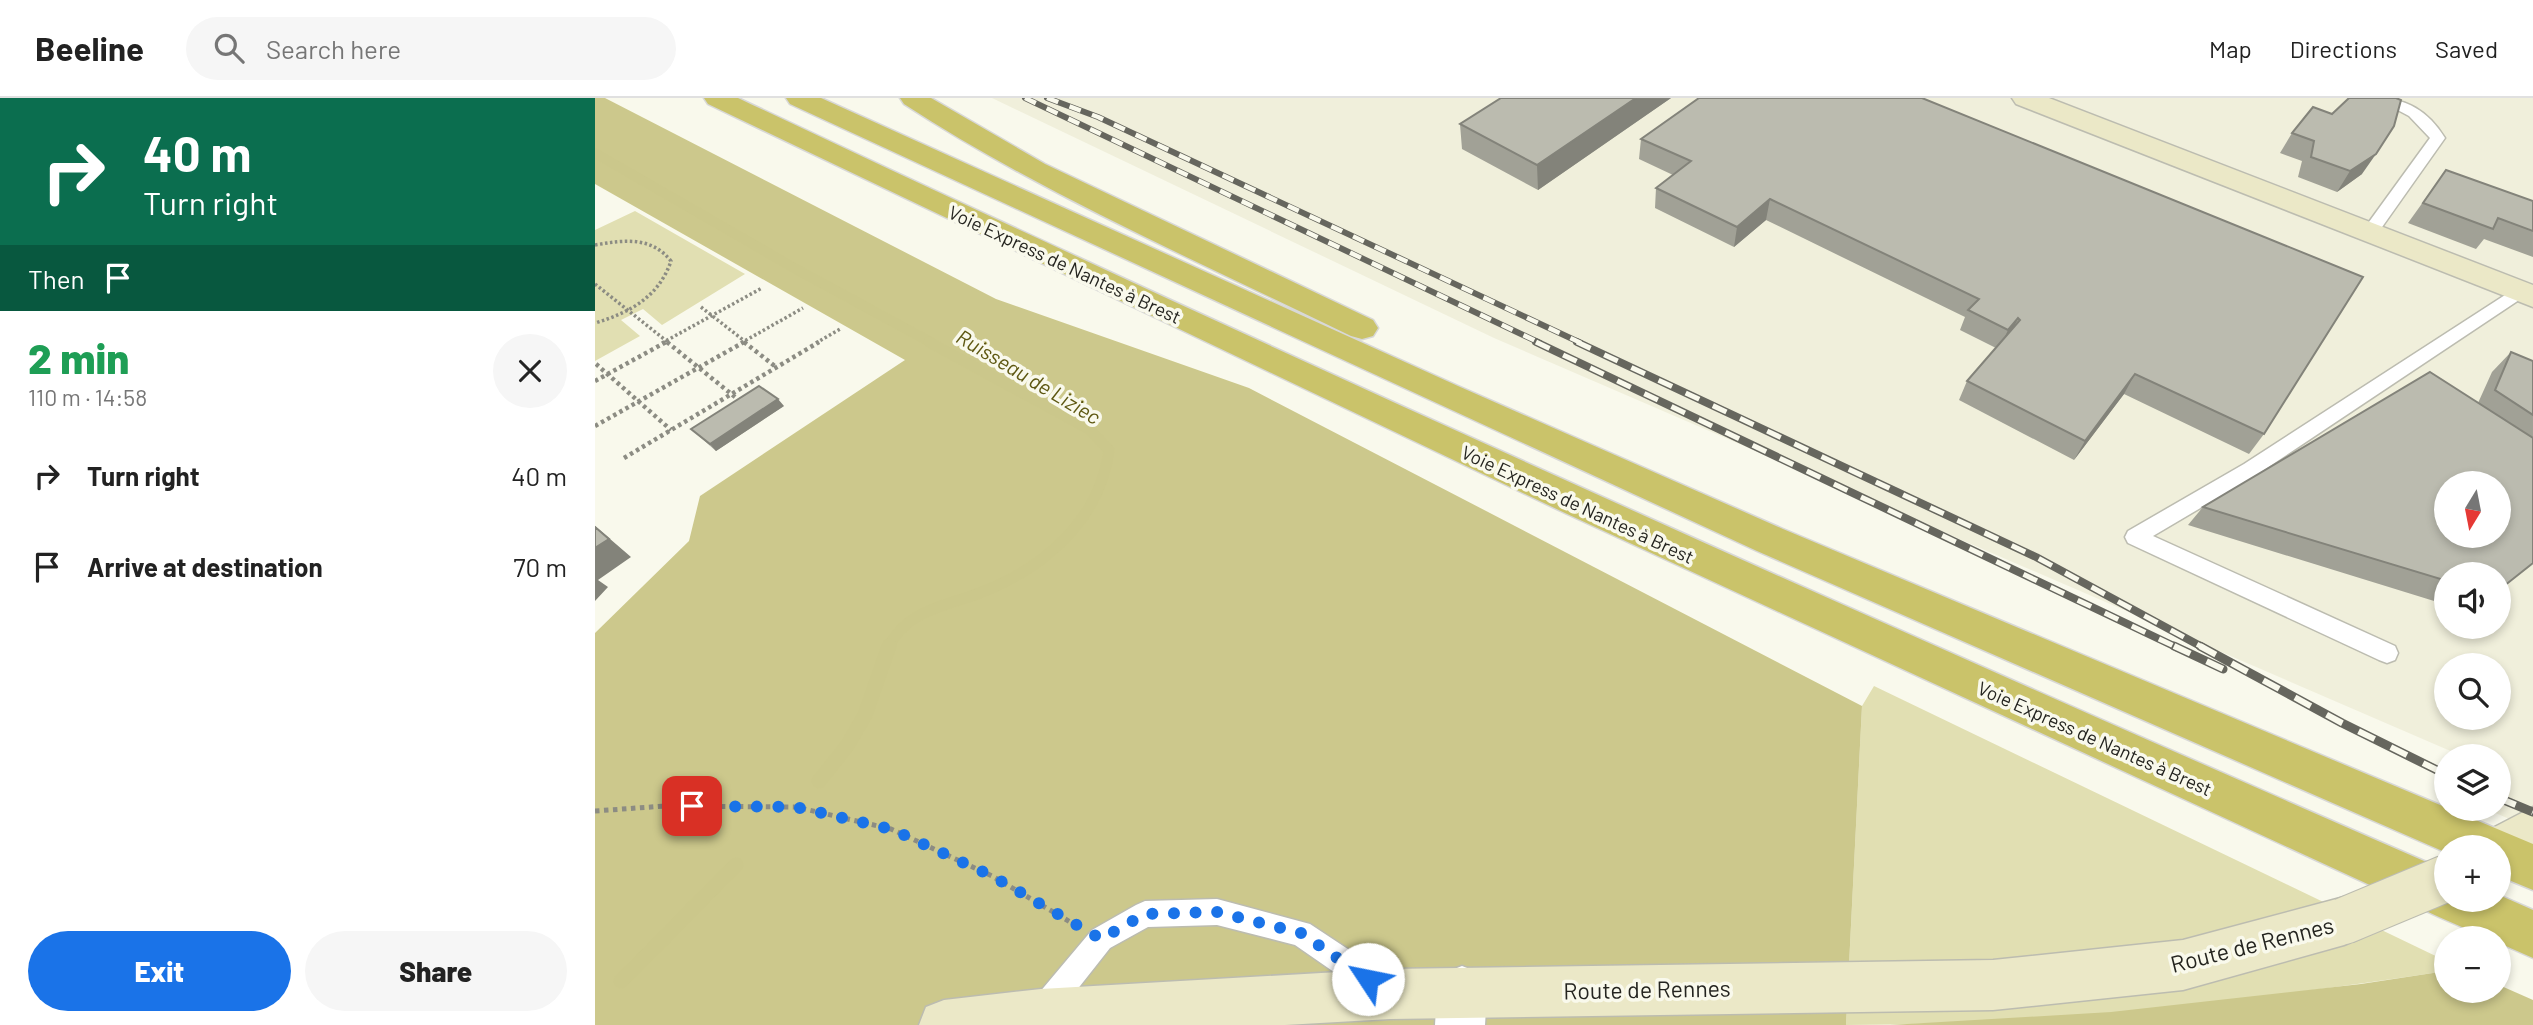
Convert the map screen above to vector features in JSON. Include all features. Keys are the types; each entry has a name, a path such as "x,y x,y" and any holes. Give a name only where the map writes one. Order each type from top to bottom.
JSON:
{"highway":[{"name":"Voie Express de Nantes à Brest","path":"717,98 1196,327 1549,491 2434,889"},
{"name":"Voie Express de Nantes à Brest","path":"799,98 1446,395 2065,668 2457,835"},
{"path":"913,98 1035,170 1417,355 1446,395"},
{"path":"2511,857 2533,867"},
{"path":"2483,912 2533,934"}],"main road":[{"path":"2025,98 2526,295"},
{"path":"2511,843 2533,828"},
{"name":"Route de Rennes","path":"944,1025 1041,1014 1121,1017 1390,994 1461,1008 1993,985 2183,965 2344,921 2434,883"}],"lane":[{"path":"2369,233 2438,138 2428,120 2405,106 2382,98"},
{"path":"2387,653 2135,537 2251,468 2526,295"},
{"path":"1041,1014 1101,939 1145,914 1217,912 1301,933 1390,994"}],"path":[{"path":"595,245 645,241 663,248 671,261 668,277 653,294 628,310 595,323"},
{"path":"595,284 741,402"},
{"path":"595,381 762,288"},
{"path":"701,307 776,367"},
{"path":"595,426 803,307"},
{"path":"624,458 840,329"},
{"path":"596,364 671,429"},
{"path":"595,811 666,806 796,807 891,829 992,876 1101,939"}],"shaded area":[{"path":"595,98 605,98 996,299 1249,388 1862,706 1846,1025 595,1025 595,633 689,541 700,496 905,360 595,184"},
{"path":"992,98 2533,98 2533,829 2511,820 2511,744 2434,744 1494,338"},
{"path":"635,211 745,274 662,325 643,309 621,320 640,336 595,361 595,230"},
{"path":"1874,686 2434,955 2434,973 2223,1001 2072,1016 1846,1025 1862,706"},
{"path":"2434,973 2434,1003 2511,1003 2511,990 2533,1000 2533,1025 1890,1025 2111,1012 2361,984"}],"building":[{"path":"1501,98 1636,98 1537,165 1460,124"},
{"path":"1699,98 1922,98 2363,277 2264,434 2135,374 2085,441 1967,381 2020,320 2018,318 2008,330 1968,310 1979,299 1770,199 1737,227 1656,188 1691,161 1641,139"},
{"path":"2349,98 2401,100 2394,126 2376,154 2350,171 2311,157 2314,141 2292,133 2313,107 2332,114"},
{"path":"2446,170 2533,201 2533,231 2498,218 2493,229 2423,203"},
{"path":"2511,352 2533,361 2533,415 2495,390"},
{"path":"2430,372 2533,438 2533,563 2511,580 2511,562 2434,562 2434,577 2203,507"},
{"path":"759,386 778,399 710,444 691,429"},
{"path":"595,527 609,539 595,548"}],"waterway":[{"name":"Ruisseau de Liziec","path":"595,153 796,269 932,343"},
{"name":"Ruisseau de Liziec","path":"889,647 915,618 1001,584 1045,557 1064,540 1094,499 1109,450 1089,429 929,342"},
{"name":"Ruisseau de Liziec","path":"819,781 847,746 865,715 889,647"},
{"name":"Ruisseau de Liziec","path":"621,981 736,865"}],"railway":[{"path":"1025,98 1540,343"},
{"path":"1047,98 1098,117 1581,343"},
{"path":"1536,342 2178,648"},
{"path":"1577,342 2036,557 2204,648"},
{"path":"2174,646 2223,669"},
{"path":"2200,646 2342,723 2434,769"},
{"path":"2511,803 2533,812"}],"route":[{"path":"692,806 796,807 891,829 992,876 1101,939 1145,914 1217,912 1301,933 1368,979"}]}
